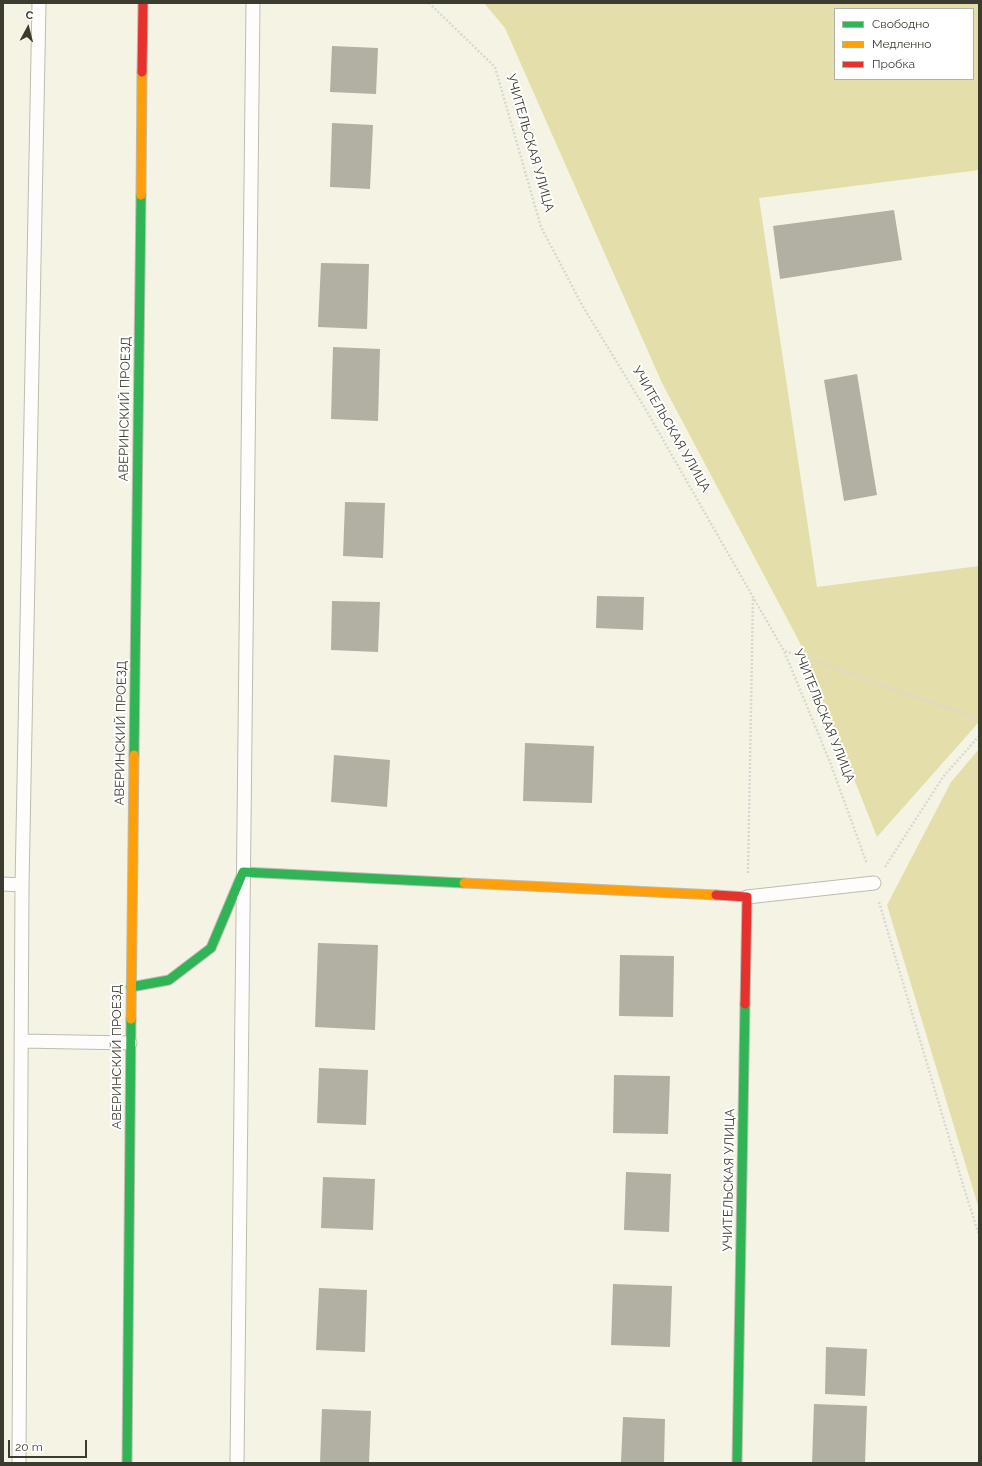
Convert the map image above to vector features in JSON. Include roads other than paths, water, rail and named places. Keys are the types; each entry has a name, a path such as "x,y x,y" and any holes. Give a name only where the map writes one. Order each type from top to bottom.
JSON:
{"street":[{"name":"АВЕРИНСКИЙ ПРОЕЗД","path":"127,1463 130,1043 143,3"},
{"path":"131,987 169,980 211,948 242,872 747,897"},
{"name":"УЧИТЕЛЬСКАЯ УЛИЦА","path":"737,1463 747,897"}],"lane":[{"path":"18,1463 22,885 38,3"},
{"path":"237,1463 242,872 253,3"},
{"path":"747,897 874,883"},
{"path":"3,884 22,885"},
{"path":"21,1041 130,1043"}]}
